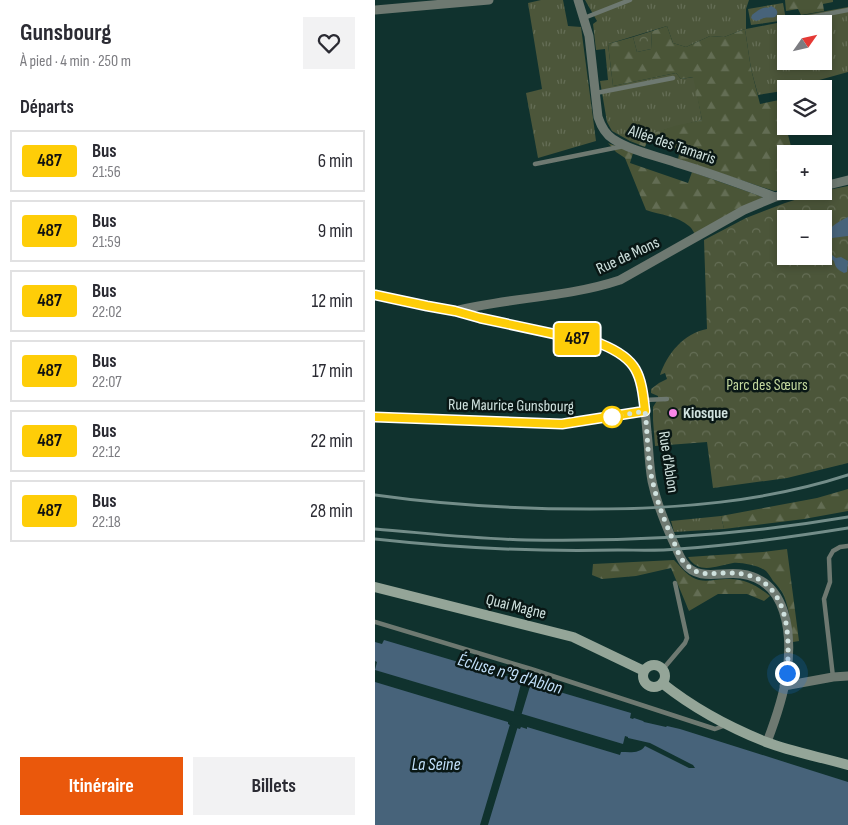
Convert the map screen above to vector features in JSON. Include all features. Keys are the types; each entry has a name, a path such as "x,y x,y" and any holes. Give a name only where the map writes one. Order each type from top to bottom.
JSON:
{"main road":[{"name":"Quai Magne","path":"375,587 573,637 644,671"},
{"path":"651,665 658,666 663,670 665,677 662,683 656,686 649,686 643,678 644,671 651,665"},
{"path":"662,683 673,692 727,724 767,742 848,765"}],"street":[{"path":"375,10 489,0"},
{"name":"Allée des Tamaris","path":"578,0 589,36 598,118 602,128 609,136 625,146 701,170 775,197"},
{"path":"832,184 848,180"},
{"name":"Rue de Mons","path":"455,311 476,306 565,294 620,280 744,210 775,197"},
{"name":"Rue d'Ablon","path":"375,295 601,344 627,358 637,370 641,383 653,483 668,529 683,562 690,568 704,574 727,573 748,575 760,580 775,592 784,611 787,629 788,662 784,686"},
{"name":"Rue Maurice Gunsbourg","path":"375,417 562,424 645,411"},
{"path":"767,742 784,686 848,676"}],"lane":[{"path":"584,18 630,0"},
{"path":"822,15 848,10"},
{"path":"596,93 673,78"},
{"path":"535,164 625,146"},
{"path":"644,400 667,399"},
{"path":"833,677 824,600 830,582 829,558 833,551 840,547 848,546"},
{"path":"663,670 687,638 675,583"},
{"path":"375,622 531,669 715,729 727,724"}],"green space":[{"path":"541,0 563,0 568,26 581,27 596,141 538,158 526,93 542,89 528,3"},
{"path":"585,0 749,0 746,9 746,29 777,23 777,70 833,70 833,15 804,15 848,7 848,72 819,80 777,80 777,92 758,95 751,69 745,29 724,37 710,36 686,47 673,43 667,26 608,44 613,86 676,73 681,79 694,77 702,120 630,141 612,131 607,122 600,81 608,80 605,49 596,50 593,24 597,21"},
{"path":"785,0 833,0 833,2 823,4 824,11 801,15 798,9 786,11"},
{"path":"783,3 785,15 777,15 777,21 751,25 748,9"},
{"path":"667,26 673,43 686,47 710,36 724,37 745,29 751,69 760,104 777,100 777,135 788,135 791,145 777,145 777,191 678,159 680,150 648,139 645,147 630,141 674,126 702,120 693,77 681,79 676,73 613,86 608,44 633,37 637,52 651,49 652,31"},
{"path":"652,31 651,49 637,52 633,37"},
{"path":"608,143 633,153 630,163 688,183 692,172 763,197 696,236 690,227 680,220 646,210 625,158"},
{"name":"Parc des Sœurs","path":"848,186 848,463 787,478 713,488 707,442 655,446 653,407 658,396 651,393 651,389 667,379 665,373 660,375 667,360 677,346 691,335 707,329 704,240 746,218 794,200 832,200 832,189"},
{"path":"848,489 848,511 804,519 724,529 721,516 817,498"},
{"path":"721,516 724,529 674,532 671,521"},
{"path":"787,549 799,641 793,642 789,613 784,596 766,571 755,566 736,563 703,568 692,563 688,557 763,552"},
{"path":"674,560 685,572 695,579 706,581 726,579 745,581 770,596 764,601 747,594 718,594 689,611 671,568 636,576 602,579 592,575 593,564"}],"water":[{"path":"771,6 777,10 775,17 756,21 751,18 752,15 760,10"},
{"path":"848,217 848,236 832,238 832,227"},
{"path":"832,255 848,261 847,272 844,273 838,269"},
{"name":"La Seine","path":"384,640 631,713 630,718 633,719 680,729 848,782 848,825 375,825 375,682 508,722 508,724 518,729 521,727 527,729 527,727 620,755 621,752 637,751 645,746 689,768 695,768 693,765 650,743 625,736 623,744 375,670 377,662 375,661 375,642 382,644"}],"pier":[{"path":"522,680 531,683 521,716 513,714"},
{"path":"511,721 512,724 518,726 488,825 480,825"}],"railway":[{"path":"375,495 455,504 536,508 623,509 753,498 785,492 848,475"},
{"path":"375,529 508,539 607,540 728,533 848,517"},
{"path":"375,539 496,549 671,550 785,538 848,528"}],"bus line":[{"name":"487","path":"375,295 455,311 609,347 627,358 637,370 645,411 562,424 375,417"}],"place":[{"name":"Kiosque","path":"673,413"}],"route":[{"path":"612,417 645,411 653,483 668,529 683,562 697,572 704,574 739,573 748,575 768,585 775,592 784,611 787,629 789,648 787,673"}],"water label":[{"name":"Écluse n°9 d'Ablon","path":"510,674"}]}
